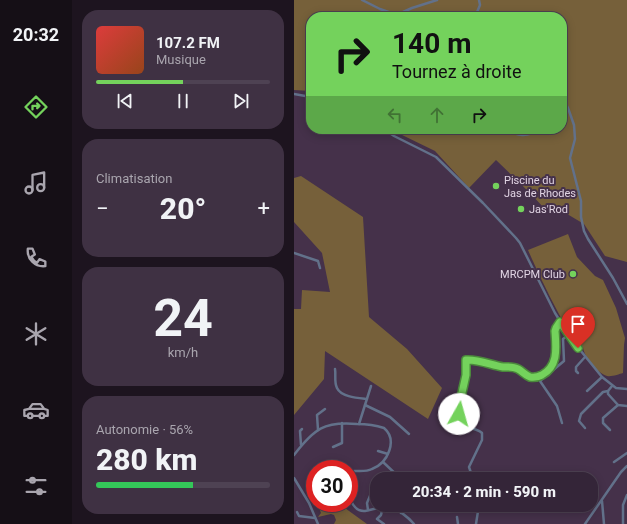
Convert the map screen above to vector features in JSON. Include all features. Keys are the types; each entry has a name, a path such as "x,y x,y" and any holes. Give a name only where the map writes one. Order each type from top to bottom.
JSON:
{"street":[{"path":"362,0 388,12"},
{"path":"403,12 438,0"},
{"path":"478,12 480,5 479,0"},
{"path":"294,94 306,96"},
{"path":"567,106 574,126 575,138 570,158 572,170 580,192 582,224 584,231 627,304"},
{"path":"391,134 436,158 488,207 520,243 560,322 585,357 612,386 627,389"},
{"path":"294,254 318,261 320,268"},
{"path":"471,472 469,468 482,440 482,433 480,431 467,428 462,424 459,414 459,406 466,375 466,360 517,368 522,373 531,377 538,377 545,374 554,363 555,331 560,322"},
{"path":"562,423 557,406 540,381 564,361 563,339 568,334"},
{"path":"578,373 576,371 576,367 585,357"},
{"path":"336,368 338,390 347,396 367,399"},
{"path":"588,391 602,377"},
{"path":"359,424 371,386"},
{"path":"585,428 579,421 581,414 603,392 608,391 612,386"},
{"path":"608,391 608,394 618,405 627,406"},
{"path":"610,430 602,423 603,418 618,405"},
{"path":"365,406 390,417 409,434"},
{"path":"318,430 317,415 325,409"},
{"path":"294,455 301,445 318,430 335,423 381,426 386,430 391,439 388,454 383,462 375,468 368,471 358,470"},
{"path":"333,447 343,443 342,423"},
{"path":"296,434 301,430 301,445"},
{"path":"378,451 388,454"},
{"path":"614,462 627,453"},
{"path":"383,462 392,472"},
{"path":"585,524 627,466"},
{"path":"294,478 309,503 318,524"},
{"path":"623,524 623,505 627,495"},
{"path":"358,510 368,510 367,503 370,496"},
{"path":"602,500 604,524"},
{"path":"297,512 301,519"},
{"path":"382,512 377,519 384,524"},
{"path":"476,524 478,512"},
{"path":"401,513 414,524"},
{"path":"299,516 315,518"},
{"path":"457,517 458,524"}],"shaded area":[{"path":"294,0 627,0 627,262 605,256 584,224 562,211 544,208 496,160 469,188 435,151 400,134 567,134 567,12 306,12 306,91 294,90"},
{"path":"301,176 363,217 369,317 407,349 442,388 428,419 325,351 324,379 294,415 294,309 301,309 302,290 330,292 322,253 294,222 294,178"},
{"path":"568,234 577,257 595,276 603,280 616,308 625,338 623,373 607,376 599,372 592,364 583,347 577,342 562,319 528,250"},
{"path":"350,512 367,524 334,524 336,520 334,515 331,514 318,517 321,513"}],"place":[{"name":"Piscine du Jas de Rhodes","path":"496,186"},
{"name":"Jas'Rod","path":"521,209"},
{"name":"MRCPM Club","path":"573,274"}],"route":[{"path":"459,414 459,406 466,375 466,360 517,368 522,373 531,377 538,377 545,374 554,363 556,345 555,331 560,322 578,348"}]}
